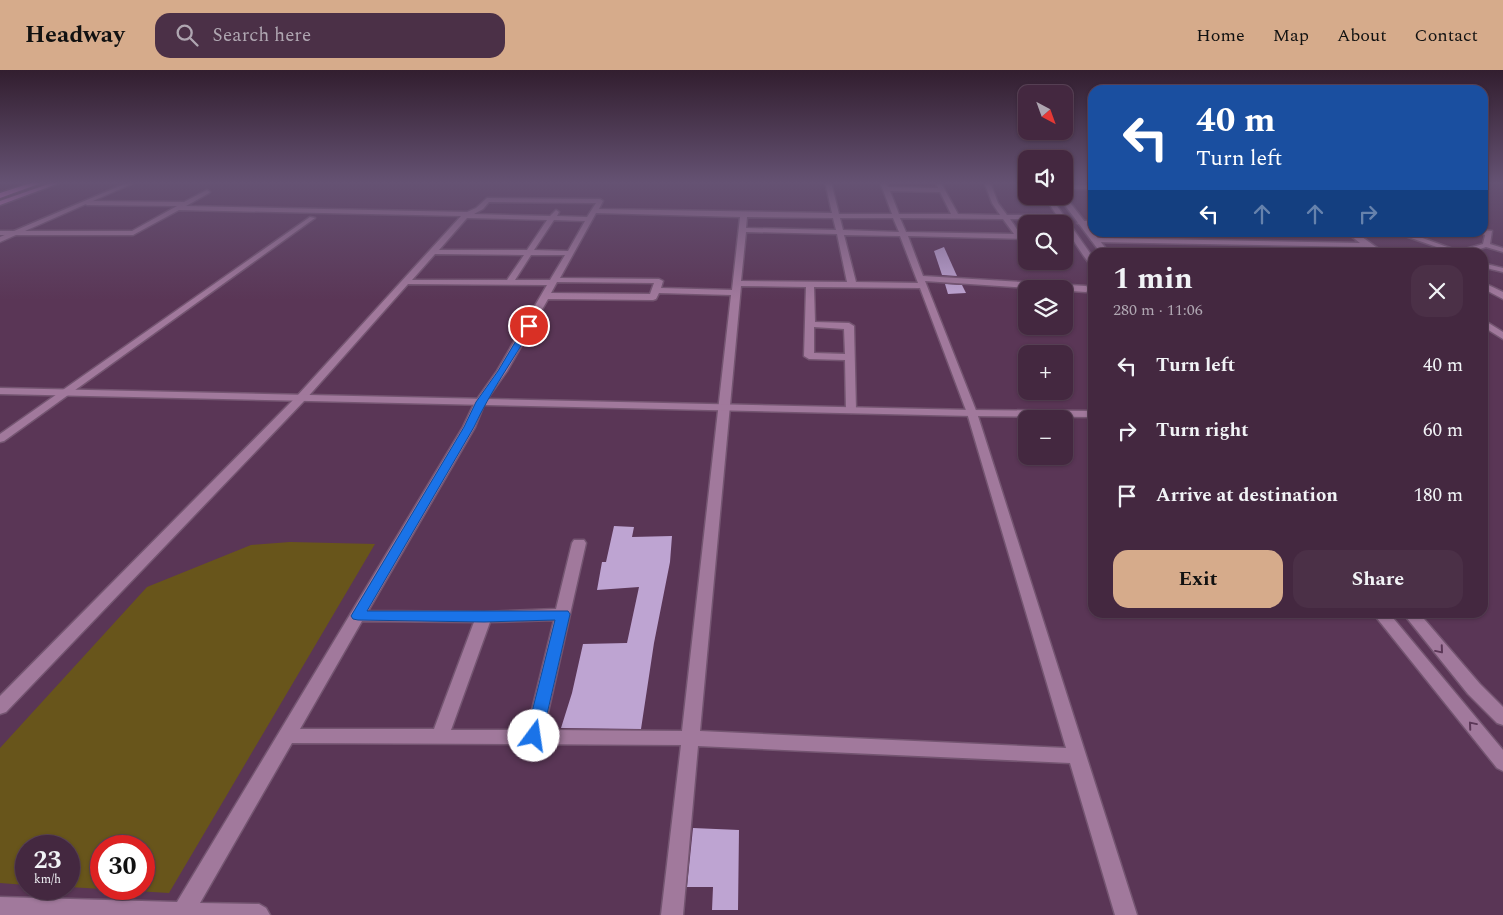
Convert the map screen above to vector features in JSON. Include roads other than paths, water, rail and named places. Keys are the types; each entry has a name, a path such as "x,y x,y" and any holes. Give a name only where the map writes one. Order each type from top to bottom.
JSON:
{"street":[{"path":"0,240 45,221"},
{"path":"0,232 133,233 154,221"},
{"path":"0,439 307,221"},
{"path":"0,707 301,398 460,221"},
{"path":"509,283 550,221"},
{"path":"182,914 469,427 480,402 502,371 547,296 587,221"},
{"path":"672,915 744,221"},
{"path":"838,221 852,284"},
{"path":"898,221 972,414 1126,915"},
{"path":"1010,221 1018,231"},
{"path":"1081,223 1088,223"},
{"path":"1081,223 1088,232"},
{"path":"744,230 1018,237"},
{"path":"1486,245 1490,234 1488,234"},
{"path":"1093,237 1101,248"},
{"path":"1356,237 1373,248"},
{"path":"1412,237 1445,248"},
{"path":"1074,239 1088,256"},
{"path":"1095,240 1367,244"},
{"path":"1155,241 1161,248"},
{"path":"1206,242 1212,248"},
{"path":"1258,243 1265,248"},
{"path":"1311,244 1317,248"},
{"path":"1477,248 1486,245 1503,250"},
{"path":"432,252 570,253"},
{"path":"1488,266 1503,270"},
{"path":"406,282 659,281 653,297 547,296"},
{"path":"656,290 922,282 1086,289"},
{"path":"810,284 808,356 849,357"},
{"path":"1488,287 1503,296"},
{"path":"810,324 850,326 851,410"},
{"path":"1488,326 1503,336"},
{"path":"0,392 972,414 1088,414"},
{"path":"534,736 579,543"},
{"path":"358,616 484,617 563,614"},
{"path":"440,736 484,617"},
{"path":"1384,618 1503,762"},
{"path":"1414,618 1474,689 1503,718"},
{"path":"286,736 691,738 1077,756"},
{"path":"0,907 259,915"}]}
